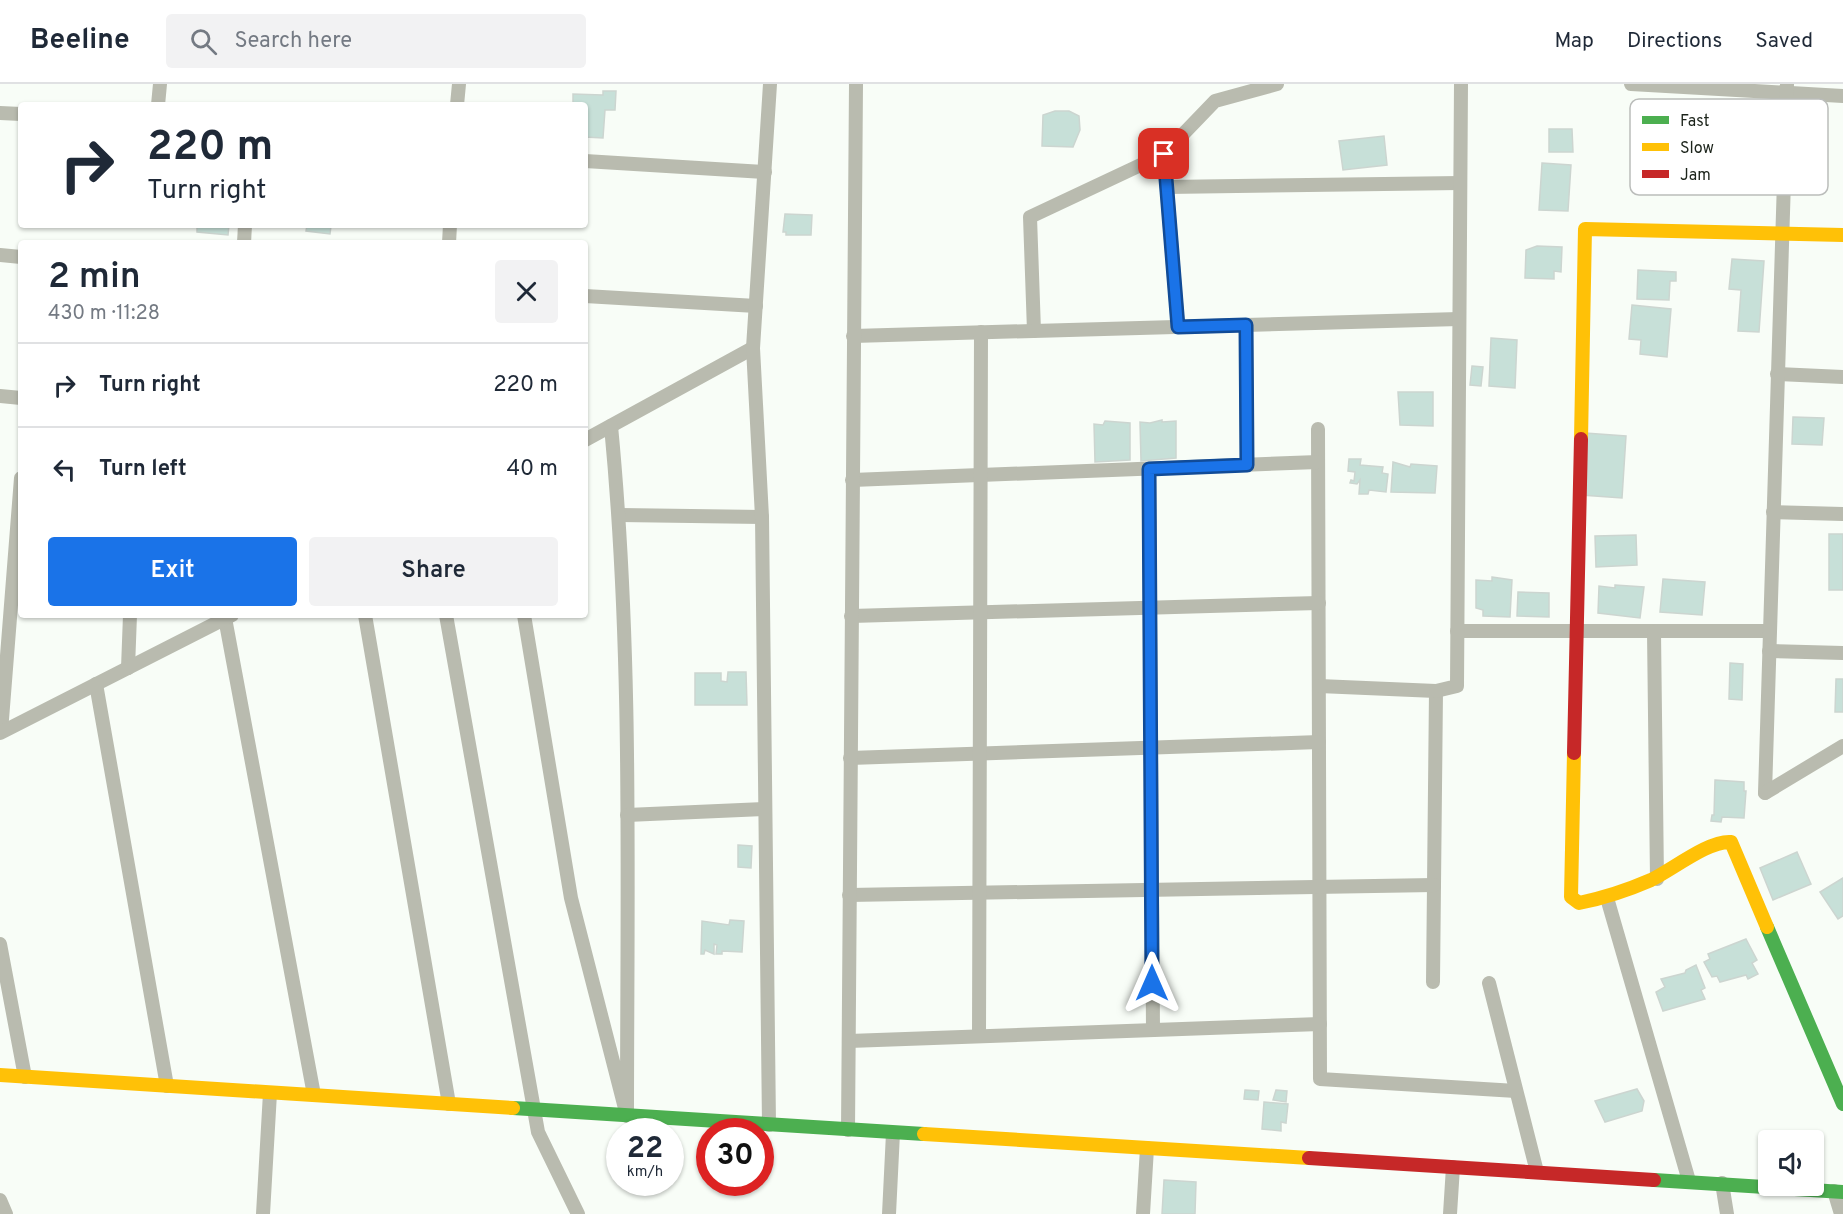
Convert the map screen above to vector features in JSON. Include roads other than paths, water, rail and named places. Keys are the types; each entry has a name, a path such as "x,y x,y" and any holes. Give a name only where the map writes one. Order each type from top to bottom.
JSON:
{"street":[{"path":"158,102 160,84"},
{"path":"457,102 459,84"},
{"path":"769,1118 762,517 753,348 770,84"},
{"path":"848,1130 855,84"},
{"path":"1034,331 1030,217 1164,154 1215,101 1276,84"},
{"path":"1319,686 1436,691 1457,686 1461,84"},
{"path":"1631,84 1786,88 1843,96"},
{"path":"0,113 18,114"},
{"path":"1164,154 1178,327"},
{"path":"588,161 765,172"},
{"path":"1167,187 1460,183"},
{"path":"1783,195 1764,793 1843,746"},
{"path":"1843,235 1585,229 1571,897 1579,903 1607,898 1657,879 1720,841 1731,842 1843,1104"},
{"path":"0,255 18,257"},
{"path":"588,296 756,306"},
{"path":"853,336 1459,319"},
{"path":"1246,325 1247,465"},
{"path":"979,1036 981,333"},
{"path":"588,438 753,348"},
{"path":"1777,374 1843,377"},
{"path":"0,396 18,398"},
{"path":"611,426 620,515 627,815 627,1116"},
{"path":"1318,429 1320,1079 1516,1091"},
{"path":"852,480 1318,462"},
{"path":"1149,469 1153,1030"},
{"path":"1773,512 1843,514"},
{"path":"620,515 762,517"},
{"path":"1,732 18,516"},
{"path":"851,616 1319,603"},
{"path":"128,668 130,618"},
{"path":"1,732 227,618"},
{"path":"229,618 314,1095"},
{"path":"366,618 449,1104"},
{"path":"447,618 538,1132 578,1214"},
{"path":"524,618 571,898 627,1116"},
{"path":"1457,631 1769,631"},
{"path":"1654,632 1657,879"},
{"path":"1769,651 1843,653"},
{"path":"96,684 167,1086"},
{"path":"1433,982 1436,691"},
{"path":"850,758 1319,742"},
{"path":"627,815 764,809"},
{"path":"849,895 1434,885"},
{"path":"1607,898 1689,1181"},
{"path":"0,944 25,1077"},
{"path":"1489,983 1537,1172"},
{"path":"849,1041 1320,1024"},
{"path":"0,1075 696,1120"},
{"path":"263,1214 270,1093"},
{"path":"774,1125 1839,1191 1841,1214"},
{"path":"889,1214 893,1133"},
{"path":"1143,1214 1146,1148"},
{"path":"1450,1214 1454,1167"},
{"path":"1722,1183 1727,1214"},
{"path":"0,1200 6,1214"}]}
